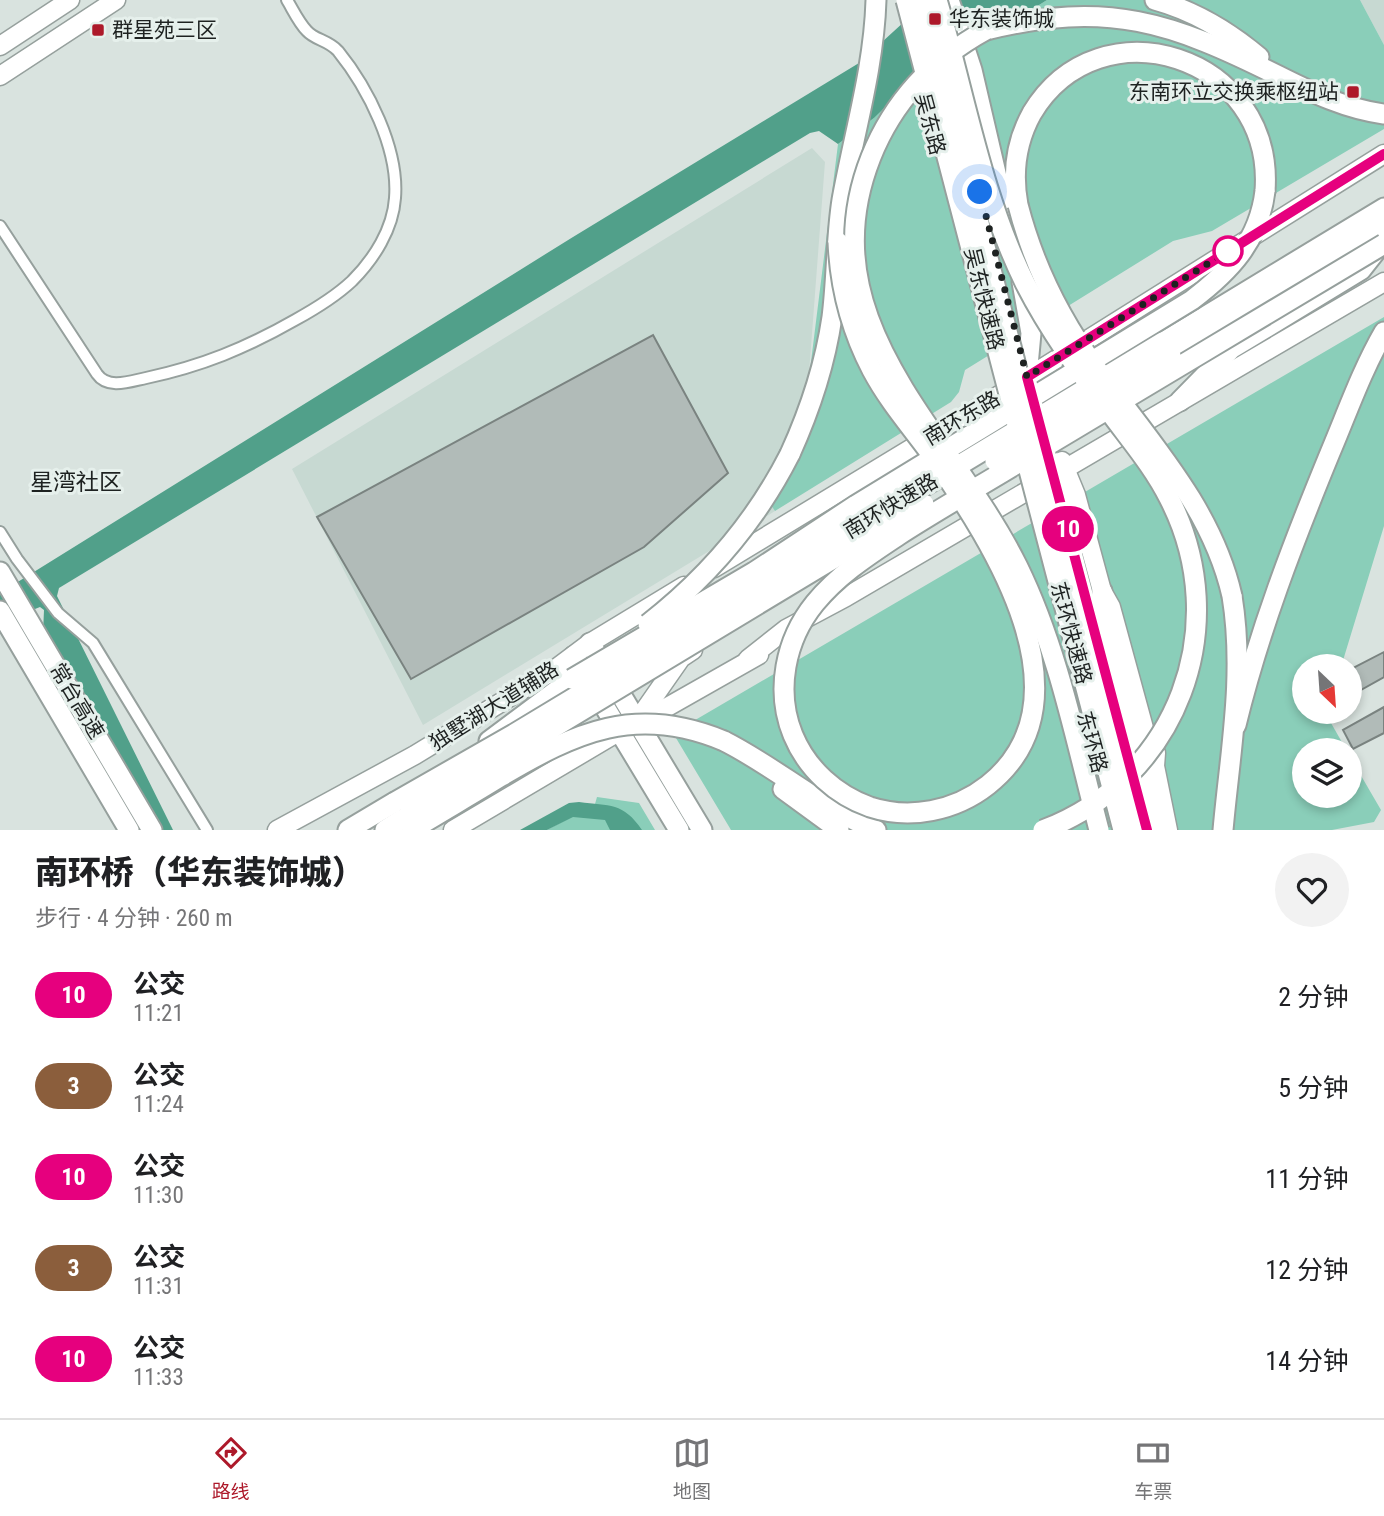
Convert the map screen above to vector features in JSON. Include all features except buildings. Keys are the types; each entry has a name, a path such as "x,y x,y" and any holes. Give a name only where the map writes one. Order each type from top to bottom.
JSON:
{"highway":[{"path":"454,767 664,611 700,578 740,533 771,490 795,443 816,390 832,315 846,179 866,92 876,0"},
{"name":"吴东快速路","path":"906,0 1032,435"},
{"name":"吴东快速路","path":"921,0 1032,435"},
{"path":"937,0 991,195 1017,266 1068,356 1164,487 1181,524 1194,578 1196,619 1191,660 1180,700 1167,725 1142,761 1110,792 1080,813 1043,830"},
{"path":"949,0 972,70 1029,315 1031,333 1027,377"},
{"path":"1155,0 1183,9 1220,28 1287,80"},
{"path":"1099,830 1063,694 1031,597 988,513 895,378 869,323 860,293 855,244 863,179 874,148 909,92 956,48 986,30 1043,11 1096,8 1148,15 1191,32 1338,103 1384,114"},
{"path":"572,679 754,572 856,505 1091,363 1103,355 1154,324 1192,300 1230,268 1250,240 1262,208 1265,172 1259,136 1242,103 1216,77 1183,59 1147,52 1119,54 1093,61 1068,75 1054,86 1036,108 1023,133 1016,159 1015,187 1020,215 1032,250 1064,316 1082,346 1089,357 1096,368 1178,477 1218,551 1228,580 1236,618 1238,659 1236,725 1223,830"},
{"path":"838,242 844,294 865,355 891,401 941,469 954,489 960,499 980,531 1018,608 1031,646 1035,672 1030,720 1023,740 1007,767 984,788 956,804 926,812 905,813 874,808 845,795 820,776 796,742 786,712 785,671 789,650 813,605 846,571 915,525 951,504 963,496 1095,418 1380,228"},
{"path":"1181,401 1231,349 1360,270 1380,228"},
{"name":"南环快速路","path":"405,816 454,767 1380,228"},
{"name":"南环快速路","path":"405,816 1380,228"},
{"path":"1236,725 1251,664 1289,556 1360,380 1384,332"},
{"name":"东环快速路","path":"1032,435 1123,830"},
{"name":"东环快速路","path":"1032,435 1138,830"},
{"name":"常台高速","path":"0,572 152,830"},
{"path":"1102,591 1101,610 1156,830"},
{"name":"常台高速","path":"0,611 129,830"},
{"path":"590,643 679,830"},
{"path":"573,656 629,726 702,830"},
{"path":"385,830 405,816 556,746 601,729 639,724 664,724 701,732 738,748 835,810 876,830"},
{"path":"738,748 791,796 839,830"},
{"path":"123,778 158,830"},
{"path":"348,830 405,816"}],"main road":[{"path":"0,46 70,0"},
{"path":"0,76 116,0"},
{"name":"吴东路","path":"897,0 1027,491"},
{"name":"吴东路","path":"929,0 1027,377 1032,435 1060,472"},
{"name":"南环东路","path":"573,656 590,643 1001,394 1384,154"},
{"path":"453,830 629,726 818,622 846,597 1384,282"},
{"path":"1027,377 1060,472 1076,495 1102,591 1111,607 1147,739 1156,753 1155,766 1168,830"},
{"path":"629,726 681,658 1018,456 1032,435"},
{"name":"东环路","path":"1060,472 1147,830"},
{"name":"东环路","path":"1027,491 1115,830"},
{"name":"独墅湖大道辅路","path":"296,830 573,656"},
{"name":"独墅湖大道辅路","path":"277,830 415,755"}],"street":[{"path":"0,226 97,374 108,382 122,383 175,372 224,356 298,318 342,290 371,260 390,223 396,194 391,152 379,121 348,66 329,43 308,33 287,0"},
{"path":"0,532 58,613 93,643 207,830"}],"shaded area":[{"path":"928,0 1047,0 901,92 874,118 838,144 819,131 810,133 59,588 57,596 173,830 140,830 43,633 44,610 40,607 35,609 0,630 0,593 859,63"},
{"path":"1047,0 1360,0 1384,45 1384,129 1212,231 1173,241 965,370 959,392 951,402 775,511 761,491 780,456 808,386 838,144 874,118 901,92"},
{"path":"1360,0 1384,0 1384,45"},
{"path":"812,148 825,162 808,386 791,434 761,491 775,511 423,725 292,469"},
{"path":"1384,317 1384,526 1345,654 1292,654 1292,724 1332,724 1340,738 1292,738 1292,808 1362,808 1362,777 1381,810 1374,822 1332,830 731,830 673,733"},
{"path":"597,797 639,803 655,830 547,830 595,804"},
{"path":"569,803 608,805 622,810 642,830 610,830 605,820 573,817 547,830 520,830"}],"bus line":[{"name":"10","path":"1147,830 1027,377 1384,154"}],"place":[{"name":"华东装饰城","path":"935,19"},
{"name":"群星苑三区","path":"98,30"},
{"name":"东南环立交换乘枢纽站","path":"1353,92"}],"district":[{"name":"星湾社区","path":"76,482"}],"route":[{"path":"980,192 1027,377 1228,251"}]}
